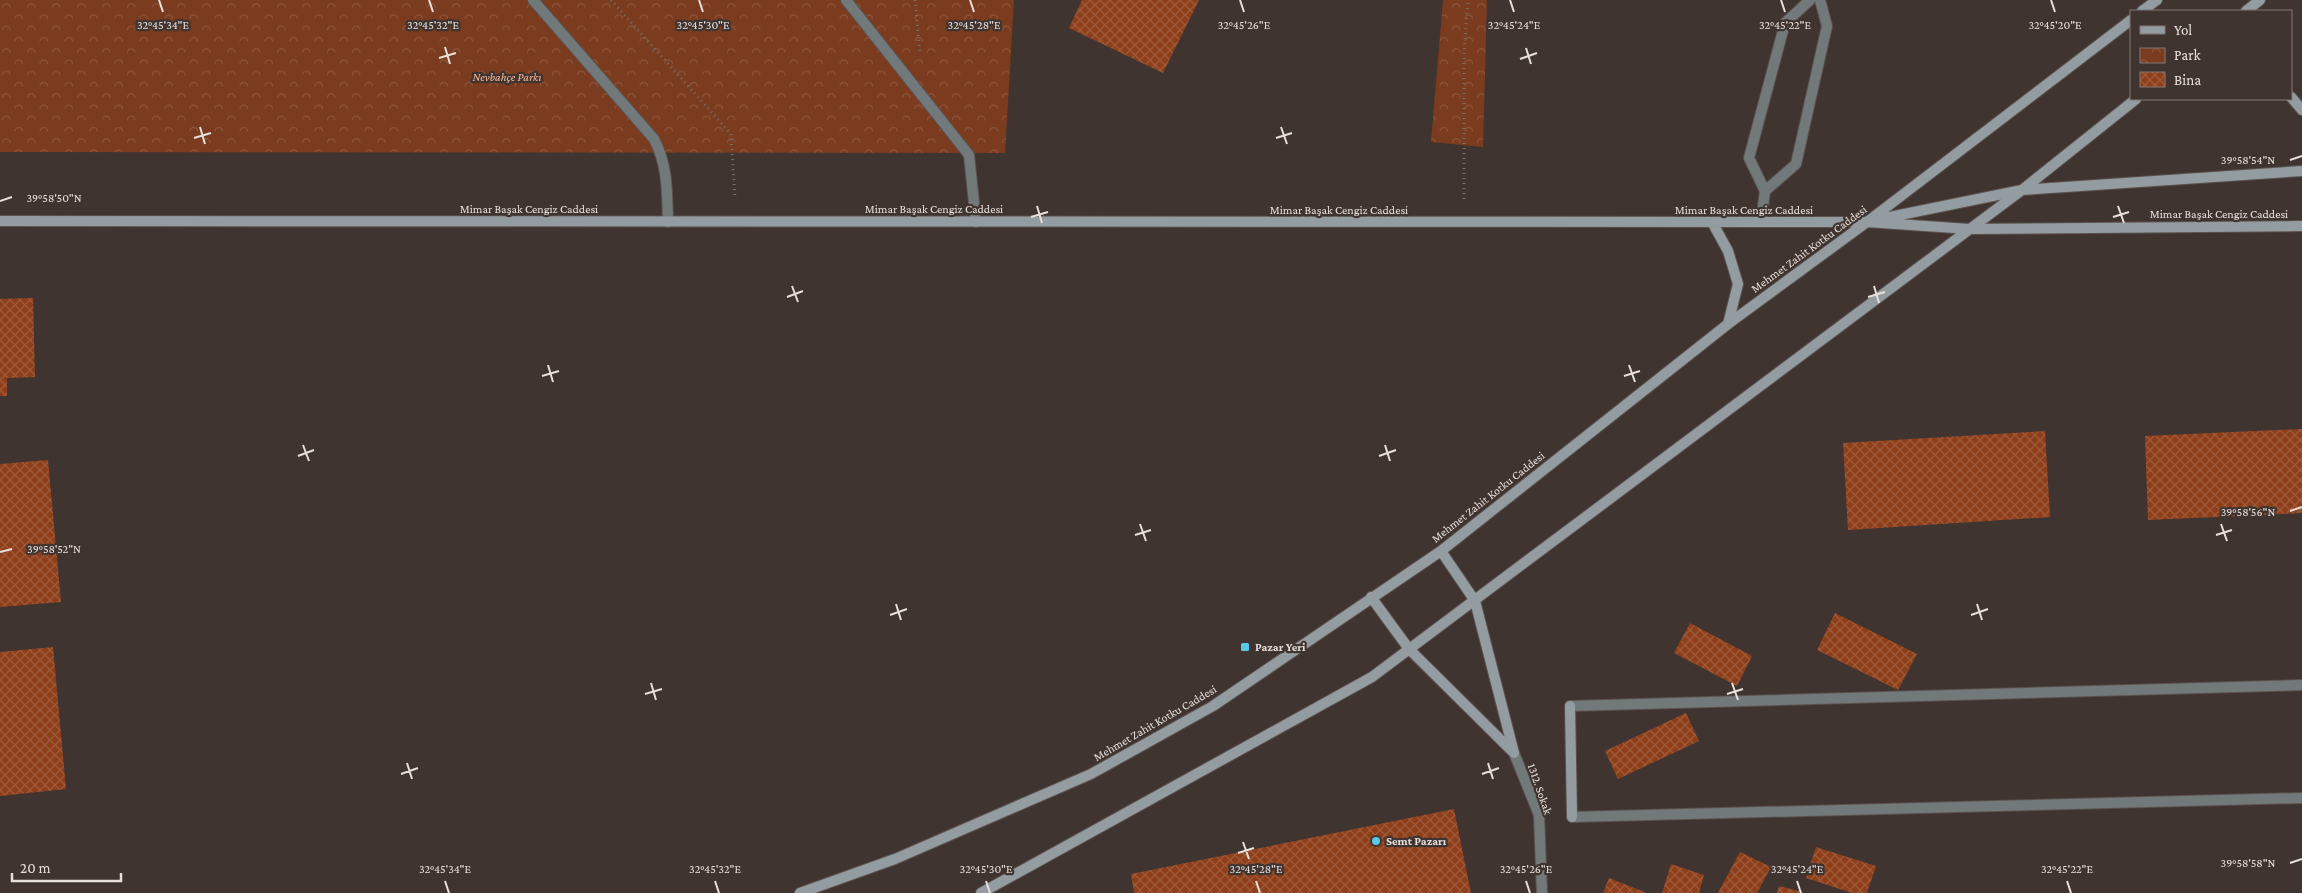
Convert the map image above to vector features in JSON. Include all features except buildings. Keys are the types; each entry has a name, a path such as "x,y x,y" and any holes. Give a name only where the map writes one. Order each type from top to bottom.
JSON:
{"street":[{"path":"533,0 654,139 662,154 667,173 668,222"},
{"path":"846,0 969,155 976,222"},
{"path":"1761,222 1764,191 1748,158 1785,23 1810,0"},
{"path":"1764,191 1796,164 1827,26 1820,0"},
{"path":"2143,10 2156,0"},
{"path":"2248,10 2259,4"},
{"name":"Mehmet Zahit Kotku Caddesi","path":"800,893 895,859 1091,774 1212,706 1441,551 1728,324 1867,222 2130,21"},
{"path":"2292,98 2302,110"},
{"path":"981,893 1001,888 1372,676 1474,602 2022,190 2135,100"},
{"name":"Mimar Başak Cengiz Caddesi","path":"1867,222 2022,190 2302,171"},
{"name":"Mimar Başak Cengiz Caddesi","path":"0,221 1867,222 1970,229 2302,226"},
{"path":"1712,222 1728,251 1738,284 1728,324"},
{"path":"1441,551 1474,602 1514,753"},
{"path":"1371,597 1409,649 1514,753"},
{"path":"2302,685 1570,706 1572,817 2302,798"},
{"name":"1312. Sokak","path":"1514,753 1539,815 1542,893"}],"path":[{"path":"610,0 731,134 736,222"},
{"path":"908,77 921,52 915,0"},
{"path":"1464,222 1464,53 1468,0"}],"green space":[{"name":"Nevbahçe Parkı","path":"0,0 1014,0 1005,153 0,152"},
{"path":"1443,0 1487,0 1483,147 1431,142"}],"place":[{"name":"Pazar Yeri","path":"1245,647"},
{"name":"Semt Pazarı","path":"1376,841"}]}
